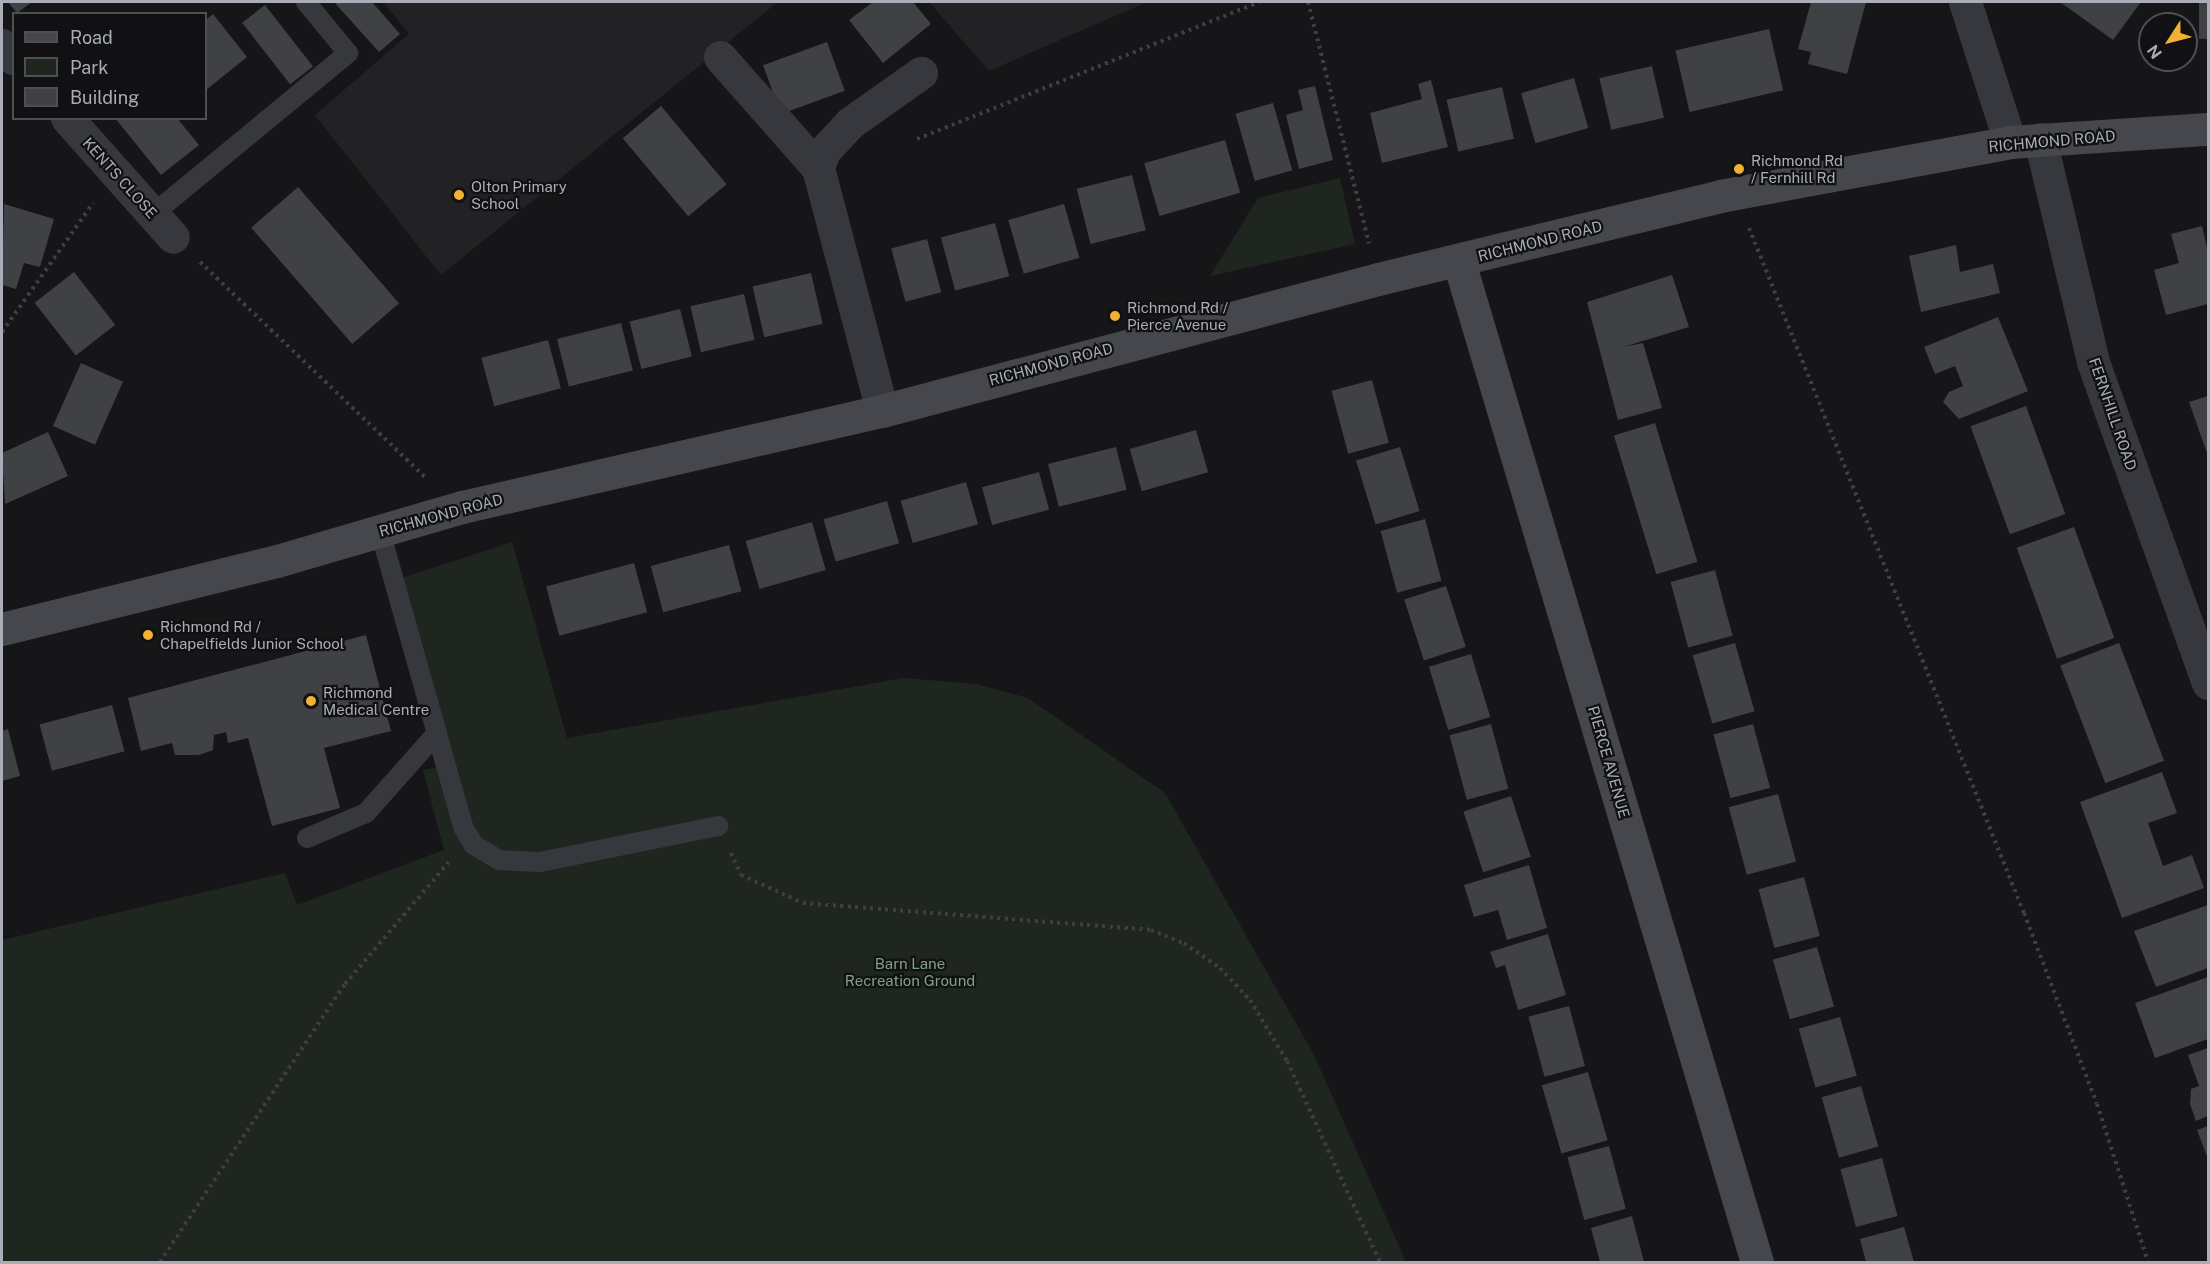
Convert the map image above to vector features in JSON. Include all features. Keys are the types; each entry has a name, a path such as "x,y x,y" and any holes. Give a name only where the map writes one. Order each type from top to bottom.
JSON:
{"street":[{"name":"FERNHILL ROAD","path":"1965,2 2025,141 2093,362 2207,674"},
{"path":"2,45 12,57"},
{"path":"720,57 818,168 882,411"},
{"path":"818,168 824,150 850,123 921,73"},
{"name":"KENTS CLOSE","path":"69,120 163,226"},
{"name":"RICHMOND ROAD","path":"2,629 380,531 462,507 882,411 1378,279 1734,194 2025,141 2208,129"},
{"name":"PIERCE AVENUE","path":"1459,261 1757,1263"}],"lane":[{"path":"163,226 348,53 306,2"},
{"path":"380,531 463,827 474,845 499,860 540,862 718,826"},
{"path":"307,838 366,813 437,733"}],"path":[{"path":"917,139 1260,2"},
{"path":"1308,2 1378,279"},
{"path":"2,332 67,234 117,175"},
{"path":"1734,194 2024,913 2097,1104 2148,1263"},
{"path":"163,226 412,467 462,507"},
{"path":"718,826 741,875 803,903 1151,930 1184,943 1220,968 1250,1000 1287,1061 1380,1263"},
{"path":"160,1263 345,984 443,866 474,845"}],"shaded area":[{"name":"Olton Primary School","path":"383,2 778,2 441,275 315,115 409,34"},
{"path":"929,2 1147,2 989,71"}],"green space":[{"path":"1340,178 1355,244 1210,276 1258,198"},
{"name":"Barn Lane Recreation Ground","path":"512,542 567,738 904,678 977,684 1028,698 1165,793 1314,1055 1406,1262 2,1262 2,940 285,873 297,905 444,850 423,770 454,764 402,578"}],"building":[{"path":"8,2 32,2 18,12"},
{"path":"334,2 372,2 400,34 379,52"},
{"path":"873,2 913,2 931,24 883,63 849,20"},
{"path":"1811,2 1866,2 1847,74 1808,64 1811,52 1798,49"},
{"path":"2060,2 2141,2 2113,40"},
{"path":"2199,2 2208,2 2208,39 2199,39"},
{"path":"265,5 313,66 290,84 242,23"},
{"path":"213,14 247,57 207,89 207,19"},
{"path":"1769,29 1783,90 1690,112 1675,51"},
{"path":"827,42 845,91 781,114 763,65"},
{"path":"1652,66 1664,118 1611,130 1599,78"},
{"path":"1574,78 1588,128 1535,143 1521,93"},
{"path":"1431,80 1448,147 1382,163 1370,113 1422,99 1418,84"},
{"path":"1315,86 1333,160 1299,169 1286,115 1303,110 1298,90"},
{"path":"1502,87 1514,139 1458,151 1446,100"},
{"path":"1273,103 1292,170 1255,181 1236,114"},
{"path":"661,106 727,184 688,216 623,138"},
{"path":"117,120 179,120 199,145 161,175"},
{"path":"1225,140 1240,193 1159,216 1144,163"},
{"path":"1132,175 1146,230 1090,244 1077,189"},
{"path":"298,187 399,303 352,344 251,228"},
{"path":"4,204 54,219 40,267 24,263 16,289 2,285"},
{"path":"1064,204 1079,258 1024,274 1008,220"},
{"path":"995,223 1009,276 955,291 941,237"},
{"path":"2202,226 2208,252 2208,304 2166,315 2154,270 2179,263 2171,234"},
{"path":"927,239 941,292 905,302 891,249"},
{"path":"1956,245 1960,272 1993,264 2000,293 1921,312 1909,256"},
{"path":"74,272 115,325 76,356 35,303"},
{"path":"811,273 823,324 764,337 753,286"},
{"path":"1672,275 1689,327 1623,347 1643,343 1662,408 1618,420 1587,302"},
{"path":"744,294 755,340 701,352 690,306"},
{"path":"680,309 692,357 641,369 630,322"},
{"path":"1998,317 2028,391 1959,419 1943,402 1949,392 1963,386 1955,366 1935,374 1924,347"},
{"path":"621,323 633,371 569,387 557,339"},
{"path":"548,340 561,388 494,406 481,358"},
{"path":"81,363 123,382 95,445 53,426"},
{"path":"1372,380 1389,443 1348,454 1331,391"},
{"path":"2208,396 2208,456 2189,402"},
{"path":"2026,406 2065,514 2010,534 1971,426"},
{"path":"1655,423 1697,562 1656,574 1614,436"},
{"path":"1196,430 1208,472 1142,491 1130,449"},
{"path":"48,432 68,476 5,504 2,453"},
{"path":"1116,447 1127,490 1059,507 1048,464"},
{"path":"1400,447 1420,511 1376,525 1356,460"},
{"path":"1039,472 1049,510 992,525 982,487"},
{"path":"966,482 978,524 913,543 901,501"},
{"path":"887,501 899,543 836,561 824,519"},
{"path":"1425,519 1442,581 1397,593 1381,531"},
{"path":"812,522 826,570 759,589 746,541"},
{"path":"2074,527 2114,638 2057,659 2017,548"},
{"path":"729,545 741,591 663,612 651,566"},
{"path":"634,563 647,612 559,636 546,587"},
{"path":"1715,570 1733,636 1688,648 1671,582"},
{"path":"1446,586 1466,647 1424,660 1404,600"},
{"name":"Richmond Medical Centre","path":"366,635 391,731 324,748 340,808 272,826 248,738 228,743 226,732 214,735 213,750 199,755 175,755 172,743 141,751 128,698"},
{"path":"1735,643 1755,711 1712,723 1693,655"},
{"path":"2119,643 2164,761 2105,783 2060,666"},
{"path":"1471,654 1490,717 1448,730 1429,667"},
{"path":"112,705 124,751 52,771 40,724"},
{"path":"1491,724 1508,789 1467,800 1449,735"},
{"path":"1753,724 1770,788 1730,798 1713,735"},
{"path":"8,729 20,776 2,781 2,731"},
{"path":"2162,772 2177,813 2148,823 2163,866 2192,855 2204,888 2122,918 2080,802"},
{"path":"1778,794 1796,862 1747,875 1729,807"},
{"path":"1511,796 1531,857 1483,872 1463,811"},
{"path":"1529,865 1547,928 1507,940 1498,910 1474,917 1464,885"},
{"path":"1804,877 1820,936 1774,948 1759,889"},
{"path":"2208,905 2208,968 2156,987 2134,931"},
{"path":"1548,934 1566,995 1518,1010 1505,965 1496,968 1490,952"},
{"path":"1817,947 1834,1007 1790,1019 1773,960"},
{"path":"2208,977 2208,1039 2155,1058 2135,1003"},
{"path":"1569,1006 1585,1066 1544,1077 1528,1017"},
{"path":"1840,1017 1857,1076 1815,1087 1799,1029"},
{"path":"2208,1048 2208,1116 2196,1121 2190,1104 2191,1089 2199,1086 2188,1055"},
{"path":"1588,1072 1608,1140 1561,1153 1542,1085"},
{"path":"1861,1086 1878,1147 1839,1158 1822,1097"},
{"path":"2208,1126 2208,1159 2197,1130"},
{"path":"1609,1146 1626,1209 1584,1220 1567,1157"},
{"path":"1882,1158 1898,1216 1856,1227 1840,1169"},
{"path":"1632,1216 1644,1262 1600,1262 1591,1228"},
{"path":"1904,1227 1914,1262 1866,1262 1860,1239"}],"place":[{"name":"Richmond Rd / Fernhill Rd","path":"1739,169"},
{"name":"Olton Primary School","path":"459,195"},
{"name":"Richmond Rd / Pierce Avenue","path":"1115,316"},
{"name":"Richmond Rd / Chapelfields Junior School","path":"148,635"},
{"name":"Richmond Medical Centre","path":"311,701"}]}
